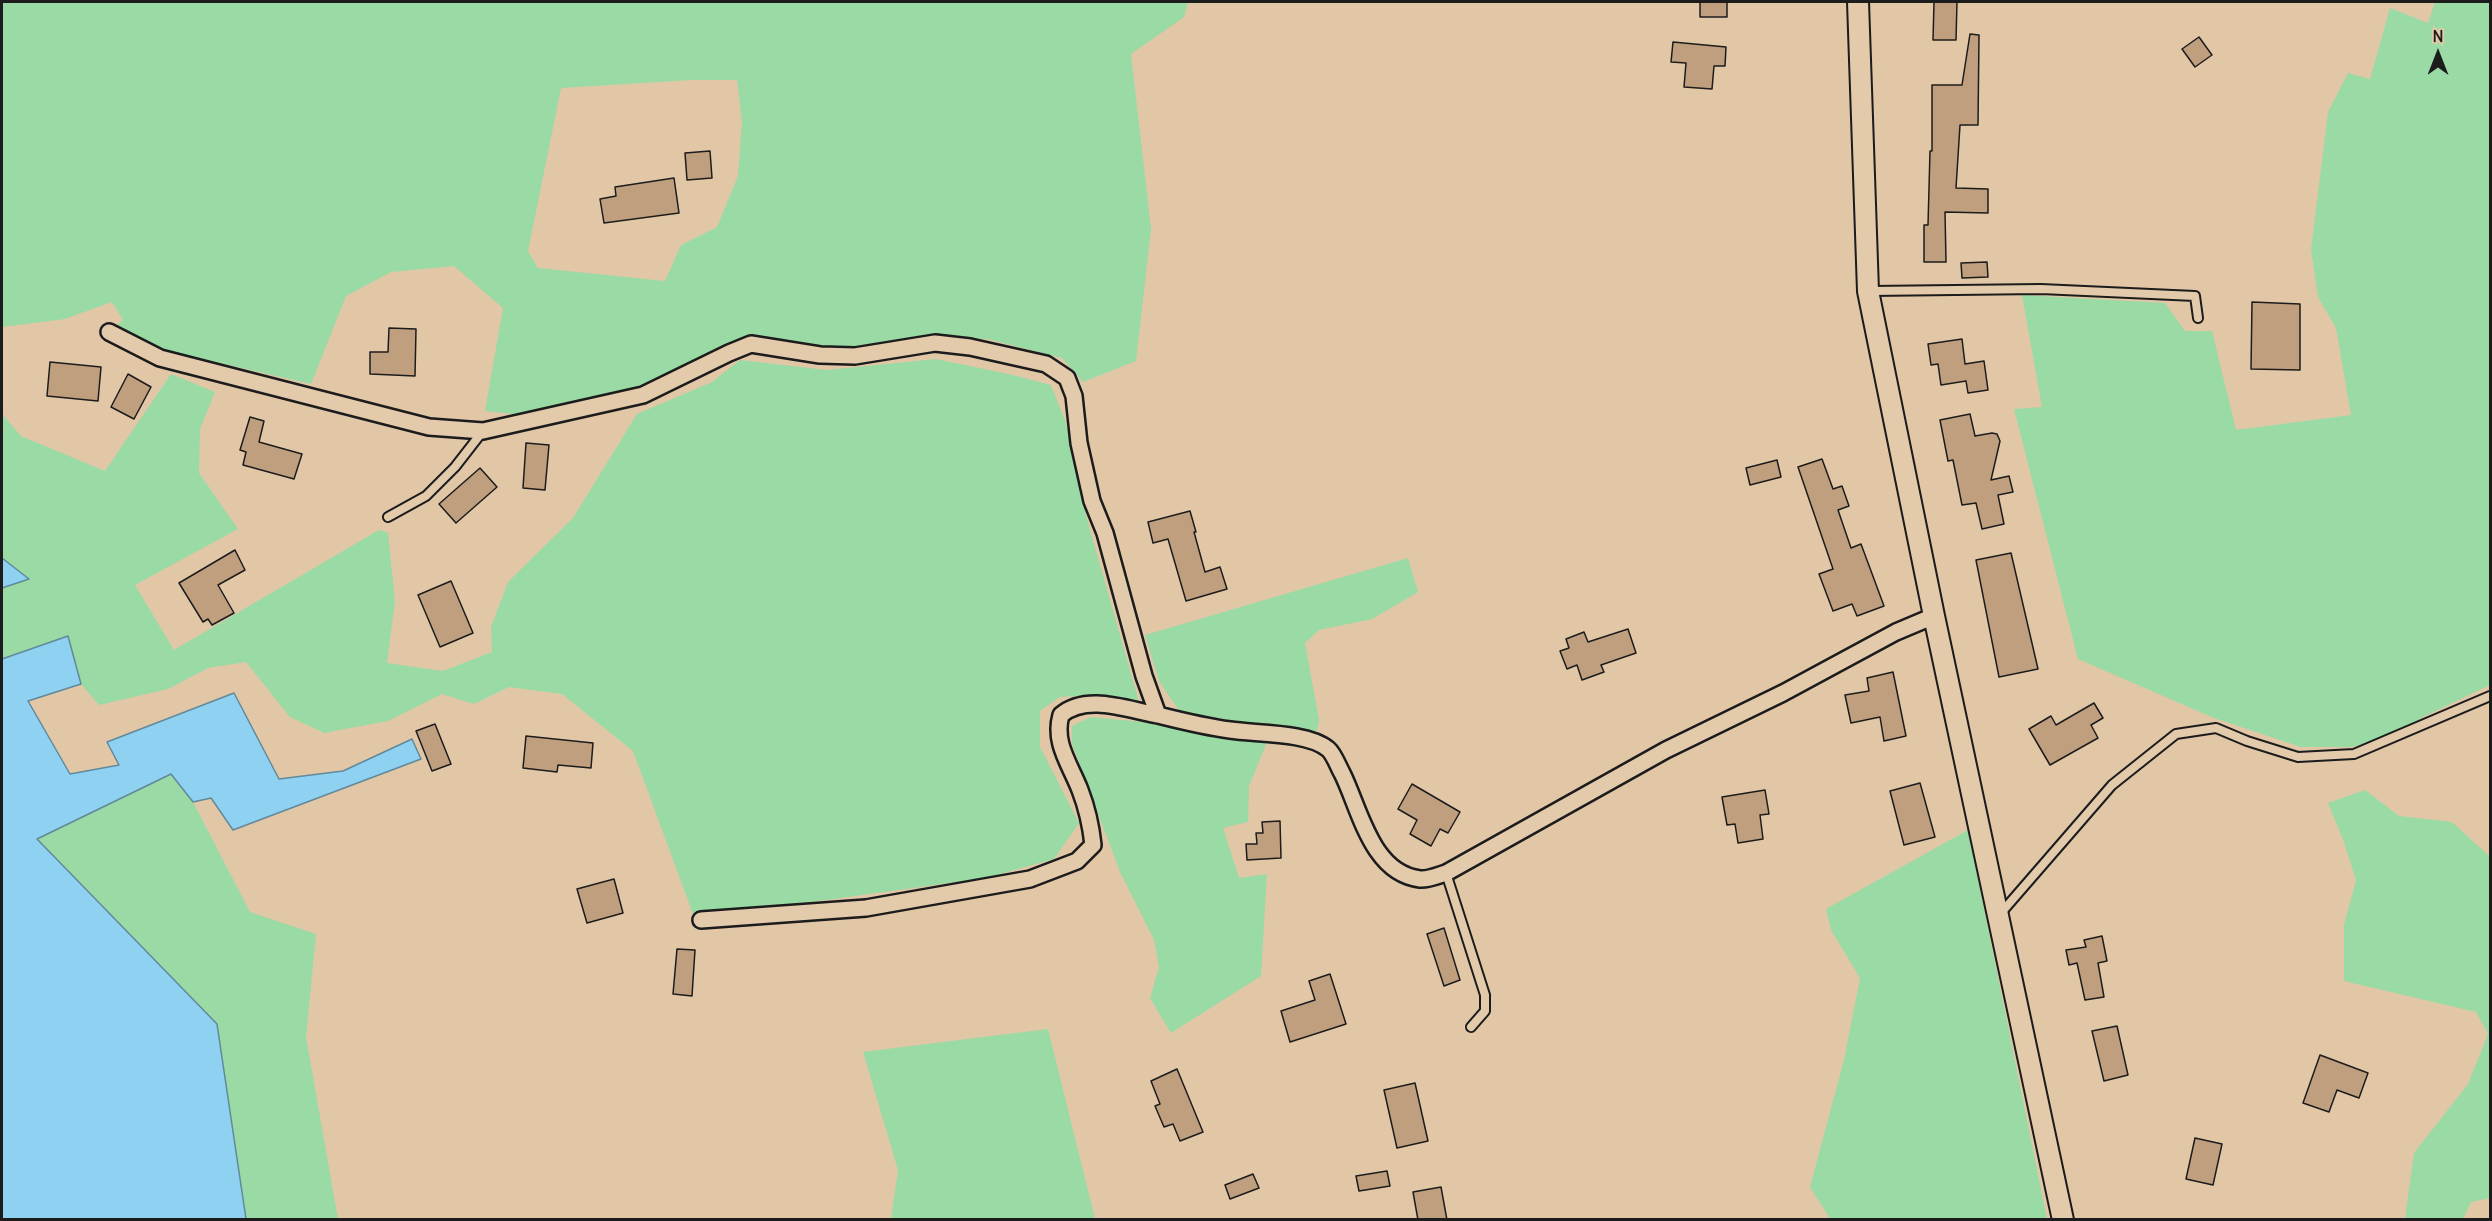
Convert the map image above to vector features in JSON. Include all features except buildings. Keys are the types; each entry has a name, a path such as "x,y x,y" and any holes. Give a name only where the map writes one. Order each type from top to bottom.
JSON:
{"street":[{"path":"1858,2 1868,291 2063,1220"},
{"path":"109,332 160,358 429,427 483,431 643,395 729,352 751,344 820,355 855,356 935,343 970,347 1046,364 1066,378 1074,396 1079,443 1092,501 1105,533 1144,676 1158,715"},
{"path":"701,920 866,908 1030,879 1077,861 1093,845 1090,822 1080,790 1058,737 1060,715 1069,708 1081,704 1097,704 1229,730 1288,735 1318,744 1330,750 1351,790 1374,847 1388,864 1421,879 1446,873 1666,750 1783,693 1896,632 1935,616"}],"lane":[{"path":"1868,291 2041,289 2195,296 2198,318"},
{"path":"388,517 426,496 455,467 483,431"},
{"path":"1999,916 2112,785 2176,734 2216,728 2247,741 2298,757 2354,754 2490,696"},
{"path":"1446,873 1485,995 1485,1011 1471,1027"}],"green space":[{"path":"2,2 1188,2 1184,17 1131,54 1151,229 1136,361 1083,382 1062,358 987,339 939,337 892,342 844,351 757,339 629,392 513,414 485,411 503,308 454,266 391,272 346,296 311,384 163,350 117,325 123,320 112,302 65,319 2,327","holes":["691,80 737,80 742,122 738,176 717,227 681,245 665,281 538,268 528,251 561,88"]},
{"path":"2435,2 2490,2 2490,685 2423,717 2399,734 2352,747 2301,747 2214,718 2078,659 2014,409 2042,407 2022,295 2165,303 2185,331 2212,331 2236,430 2351,415 2336,328 2318,297 2311,250 2328,112 2348,73 2370,79 2390,8 2428,23"},
{"path":"936,359 1051,385 1066,423 1087,519 1139,702 1099,695 1060,697 1040,711 1040,747 1079,823 1054,859 986,878 819,901 693,914 633,751 562,694 509,687 474,704 442,694 388,721 324,733 290,717 246,662 208,668 168,689 99,705 81,684 68,636 2,659 2,414 21,436 105,471 171,374 215,392 200,429 199,473 238,529 135,585 174,650 379,530 388,533 395,601 387,663 443,671 492,652 491,627 508,582 573,518 637,414 712,382 740,360 827,370"},
{"path":"1408,558 1418,592 1372,619 1319,630 1305,643 1319,720 1316,734 1180,712 1159,681 1145,635"},
{"path":"1091,717 1142,722 1267,742 1249,786 1248,822 1223,828 1239,878 1267,874 1261,976 1171,1033 1150,998 1159,967 1154,940 1120,872 1072,744 1072,726"},
{"path":"171,774 193,802 250,912 316,934 306,1037 338,1219 246,1219 217,1024 37,839"},
{"path":"2365,790 2399,816 2452,822 2490,857 2490,1198 2471,1202 2463,1219 2405,1219 2414,1153 2468,1084 2488,1034 2476,1012 2344,981 2344,925 2356,880 2328,803"},
{"path":"1968,830 2047,1219 1830,1219 1810,1187 1844,1060 1860,978 1831,930 1826,909"},
{"path":"1048,1029 1095,1219 891,1219 898,1170 863,1052"}],"water":[{"path":"2,558 29,579 2,588"},
{"path":"68,636 81,684 28,701 70,774 119,765 107,742 234,693 279,779 343,771 412,739 421,759 233,830 211,798 193,802 171,774 37,839 217,1024 246,1219 2,1219 2,659"}]}
